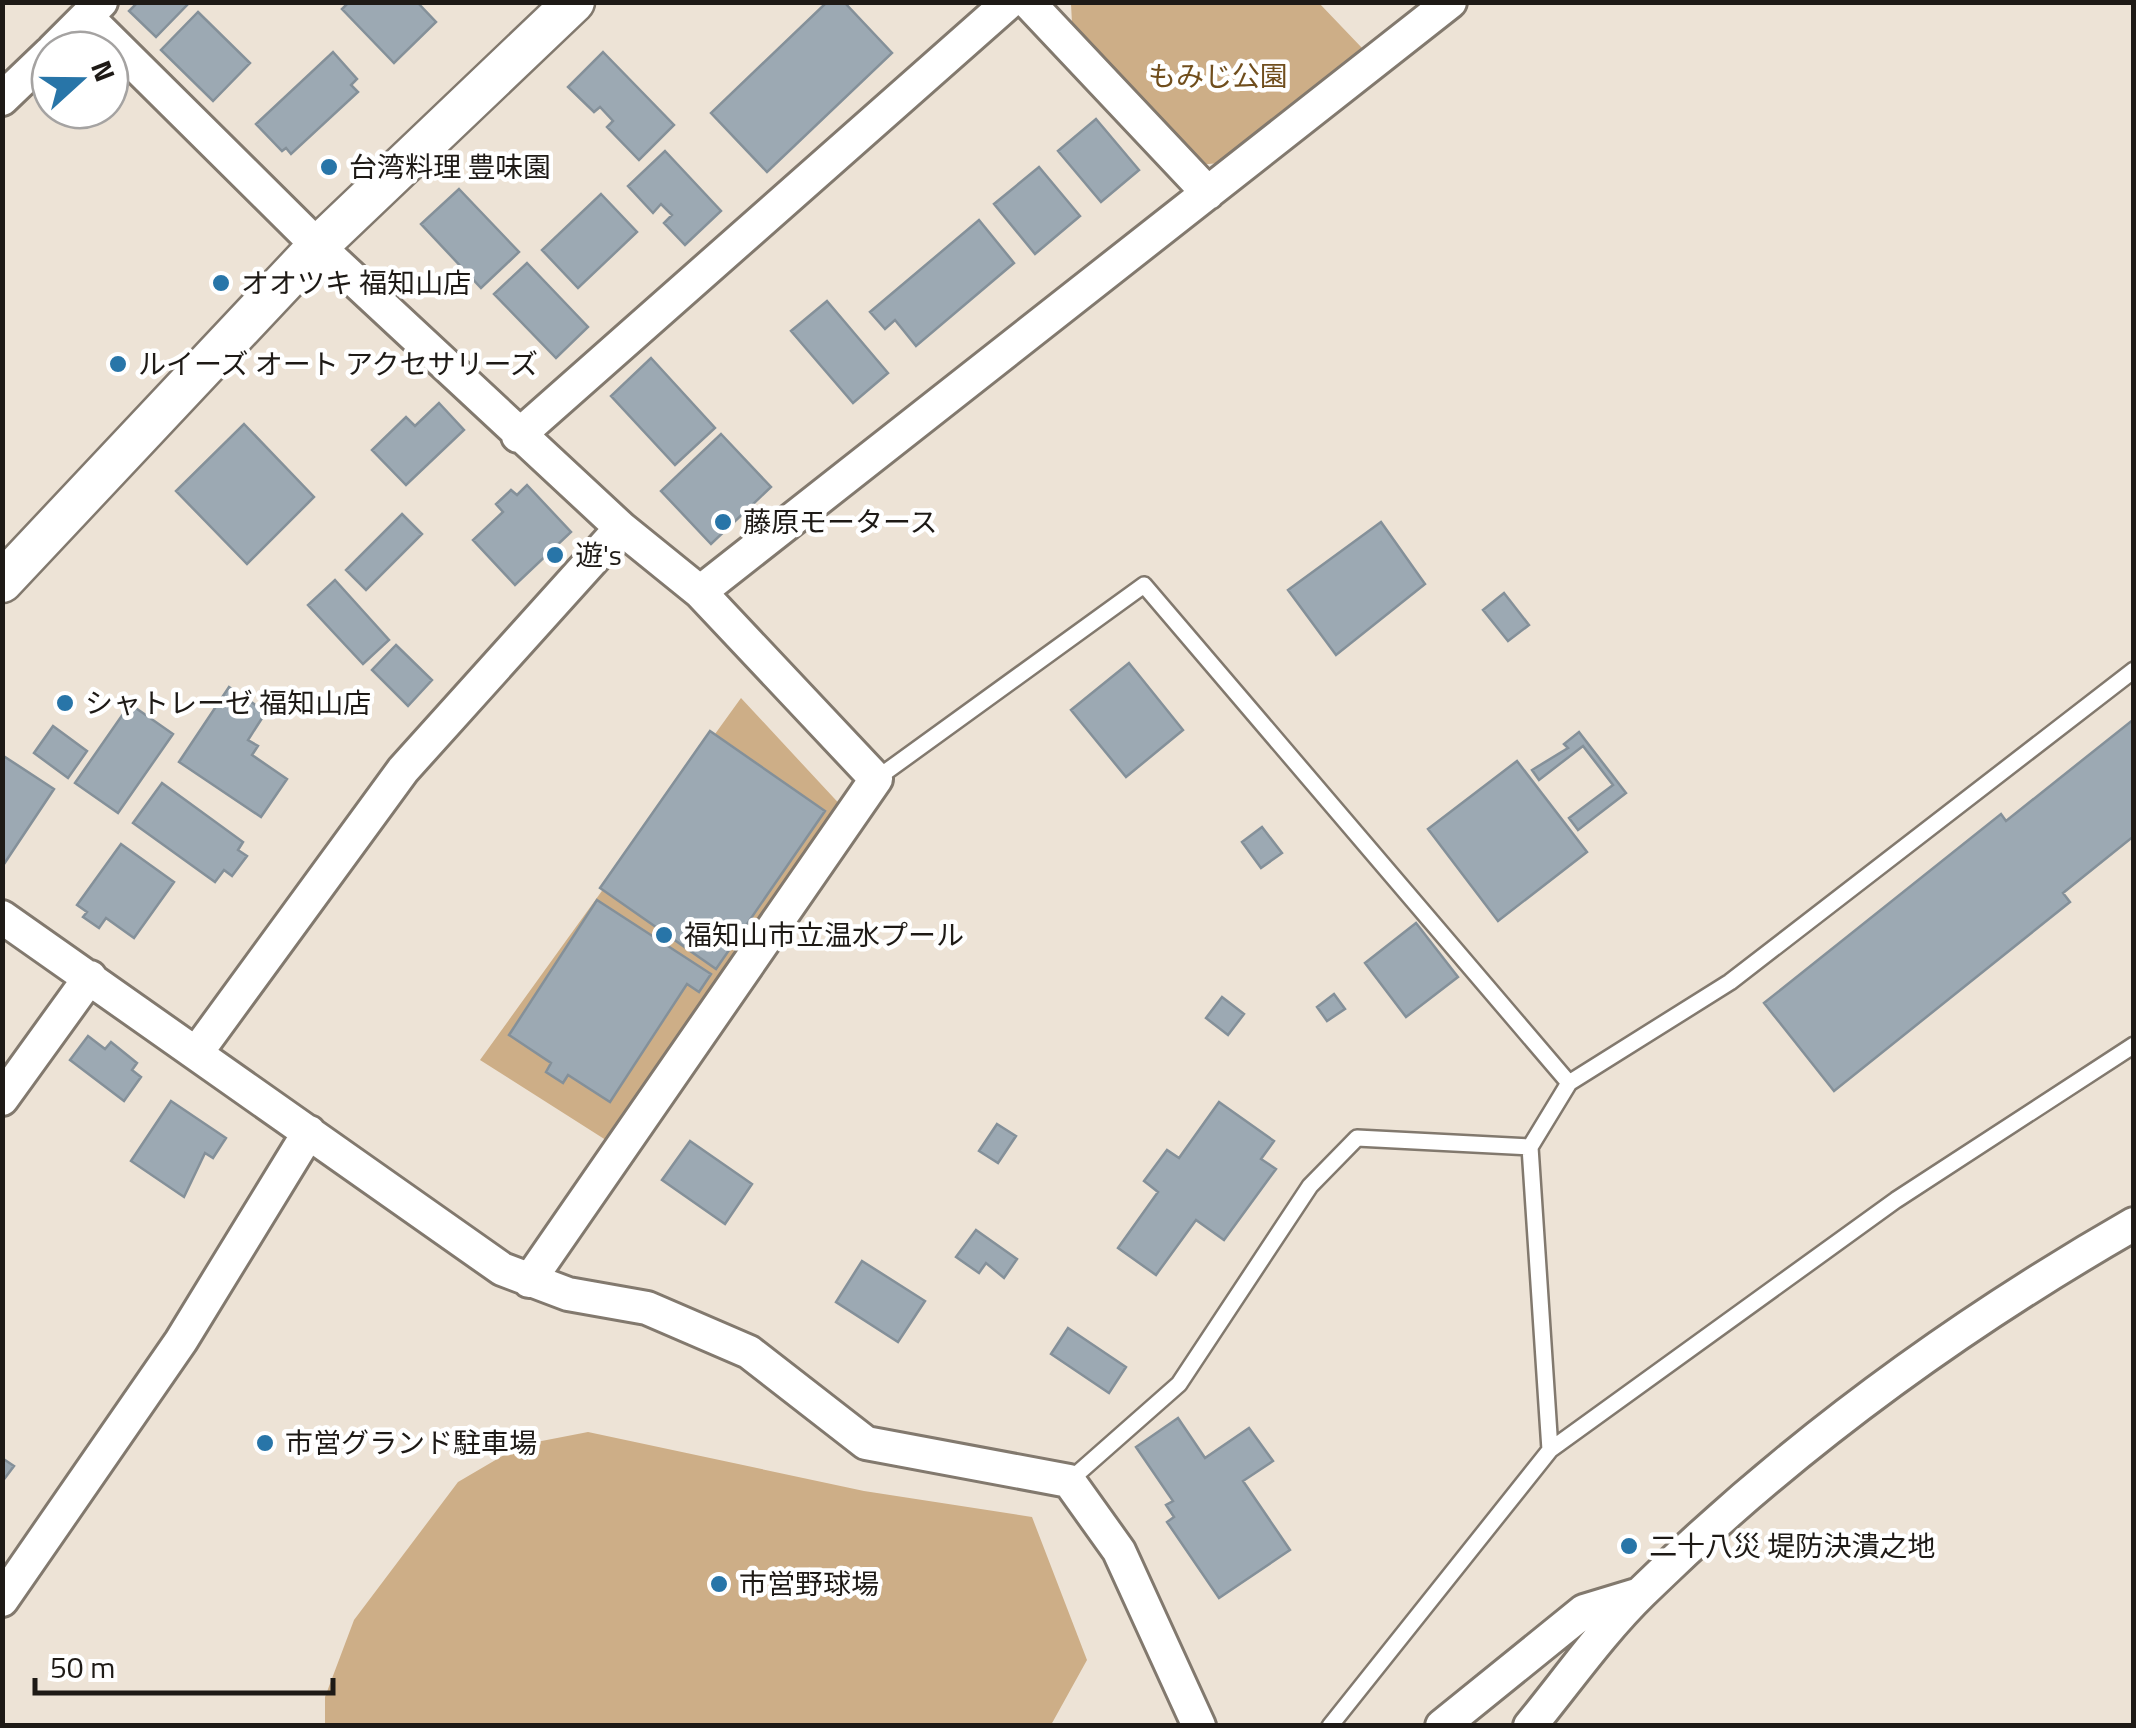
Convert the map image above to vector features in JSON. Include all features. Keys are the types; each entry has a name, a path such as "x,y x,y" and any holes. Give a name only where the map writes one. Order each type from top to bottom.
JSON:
{"street":[{"path":"2,582 318,246 574,2"},
{"path":"518,436 1009,2"},
{"path":"1028,2 1208,193"},
{"path":"700,592 1450,2"},
{"path":"74,30 94,10 318,246 518,436 700,592 876,779 529,1280"},
{"path":"2,100 30,73"},
{"path":"197,1052 403,770 621,528"},
{"path":"2,917 502,1269 568,1294 647,1308 749,1352 866,1443 1069,1481 1118,1551 1199,1726"},
{"path":"2,1099 90,977"},
{"path":"2,1600 181,1342 309,1132"},
{"path":"1530,1726 1640,1594 1816,1436 2040,1278 2134,1224"},
{"path":"1442,1726 1584,1611 1640,1594"}],"lane":[{"path":"876,779 1144,585 1569,1083"},
{"path":"1550,1450 1530,1148 1569,1083 1730,982 2134,670"},
{"path":"1330,1726 1550,1450 1896,1200 2134,1046"},
{"path":"1069,1481 1179,1384 1310,1186 1357,1138 1530,1148"}],"green space":[{"name":"もみじ公園","path":"1319,3 1363,49 1230,162 1198,165 1072,23 1071,4"},
{"name":"福知山市立温水プール","path":"741,698 846,811 609,1142 480,1060"},
{"name":"市営野球場","path":"588,1432 864,1491 1032,1517 1087,1660 1051,1725 325,1725 325,1697 354,1620 458,1482 521,1445"}],"building":[{"path":"138,2 190,2 156,37 129,11"},
{"path":"349,2 417,2 436,22 394,63 342,9"},
{"path":"827,2 844,2 892,53 767,172 711,113"},
{"path":"198,12 250,63 213,101 161,50"},
{"path":"333,52 357,79 351,85 358,92 291,154 286,148 282,151 256,124"},
{"path":"603,52 674,125 639,160 607,127 613,121 600,107 594,112 568,87"},
{"path":"1096,119 1139,170 1101,202 1058,151"},
{"path":"665,151 721,211 685,245 664,223 672,215 661,204 653,213 628,186"},
{"path":"1039,167 1080,216 1035,254 994,204"},
{"path":"459,189 519,252 481,288 421,224"},
{"path":"601,194 637,232 578,288 542,250"},
{"path":"979,220 1014,263 916,346 895,320 885,329 870,312"},
{"path":"527,263 588,327 556,358 494,294"},
{"path":"827,301 888,373 853,403 791,331"},
{"path":"651,358 715,428 675,465 611,396"},
{"path":"439,403 464,430 406,485 372,450 406,417 415,426"},
{"path":"244,424 314,497 247,564 176,491"},
{"path":"721,434 771,487 711,544 661,491"},
{"path":"527,485 571,532 515,585 473,540 503,512 496,504 511,490 517,495"},
{"path":"402,514 422,534 366,590 346,570"},
{"path":"1381,522 1425,584 1336,655 1288,590"},
{"path":"335,580 389,640 363,664 308,605"},
{"path":"1504,593 1529,625 1508,641 1483,610"},
{"path":"396,645 432,680 408,706 372,670"},
{"path":"1129,663 1183,730 1126,777 1071,710"},
{"path":"229,687 266,712 248,740 258,746 252,755 287,779 261,817 179,762"},
{"path":"130,704 173,734 118,813 75,783"},
{"path":"2134,719 2134,836 2063,893 2070,902 1834,1091 1764,1003 2001,814 2006,821"},
{"path":"53,726 87,751 68,778 34,753"},
{"path":"710,731 825,811 716,969 600,888"},
{"path":"1579,732 1626,793 1578,830 1569,818 1613,785 1583,746 1539,780 1532,770 1568,748 1564,744"},
{"path":"2,755 54,789 2,867"},
{"path":"1517,761 1587,852 1498,921 1428,829"},
{"path":"162,783 243,842 238,850 247,856 232,876 224,870 215,882 133,823"},
{"path":"1262,827 1282,853 1261,868 1242,842"},
{"path":"121,844 174,882 134,938 106,918 99,928 83,917 87,912 77,905"},
{"path":"597,900 711,974 699,992 687,984 610,1102 568,1075 563,1083 546,1072 551,1063 509,1035"},
{"path":"1416,923 1458,977 1406,1017 1365,963"},
{"path":"1334,994 1345,1009 1327,1021 1317,1007"},
{"path":"1222,997 1244,1014 1228,1035 1206,1018"},
{"path":"88,1036 105,1049 111,1042 137,1063 132,1070 141,1077 124,1101 70,1060"},
{"path":"171,1101 226,1138 213,1158 205,1153 184,1197 131,1161"},
{"path":"1219,1102 1274,1141 1261,1159 1276,1169 1224,1240 1196,1220 1156,1275 1118,1248 1158,1192 1144,1181 1167,1150 1179,1158"},
{"path":"997,1124 1016,1136 998,1163 979,1151"},
{"path":"690,1141 752,1184 725,1224 662,1180"},
{"path":"976,1230 1017,1259 1004,1278 986,1263 979,1273 956,1257"},
{"path":"862,1261 925,1301 898,1342 836,1302"},
{"path":"1068,1328 1126,1367 1109,1393 1051,1354"},
{"path":"1178,1418 1205,1458 1249,1428 1273,1461 1243,1481 1290,1550 1219,1598 1167,1522 1174,1517 1166,1505 1173,1501 1136,1447"},
{"path":"2,1458 14,1466 2,1482"}],"place":[{"name":"台湾料理 豊味園","path":"329,167"},
{"name":"オオツキ 福知山店","path":"221,283"},
{"name":"ルイーズ オート アクセサリーズ","path":"118,364"},
{"name":"藤原モータース","path":"723,522"},
{"name":"遊's","path":"555,555"},
{"name":"シャトレーゼ 福知山店","path":"65,703"},
{"name":"福知山市立温水プール","path":"664,935"},
{"name":"市営グランド駐車場","path":"265,1443"},
{"name":"二十八災 堤防決潰之地","path":"1629,1546"},
{"name":"市営野球場","path":"719,1584"}]}
